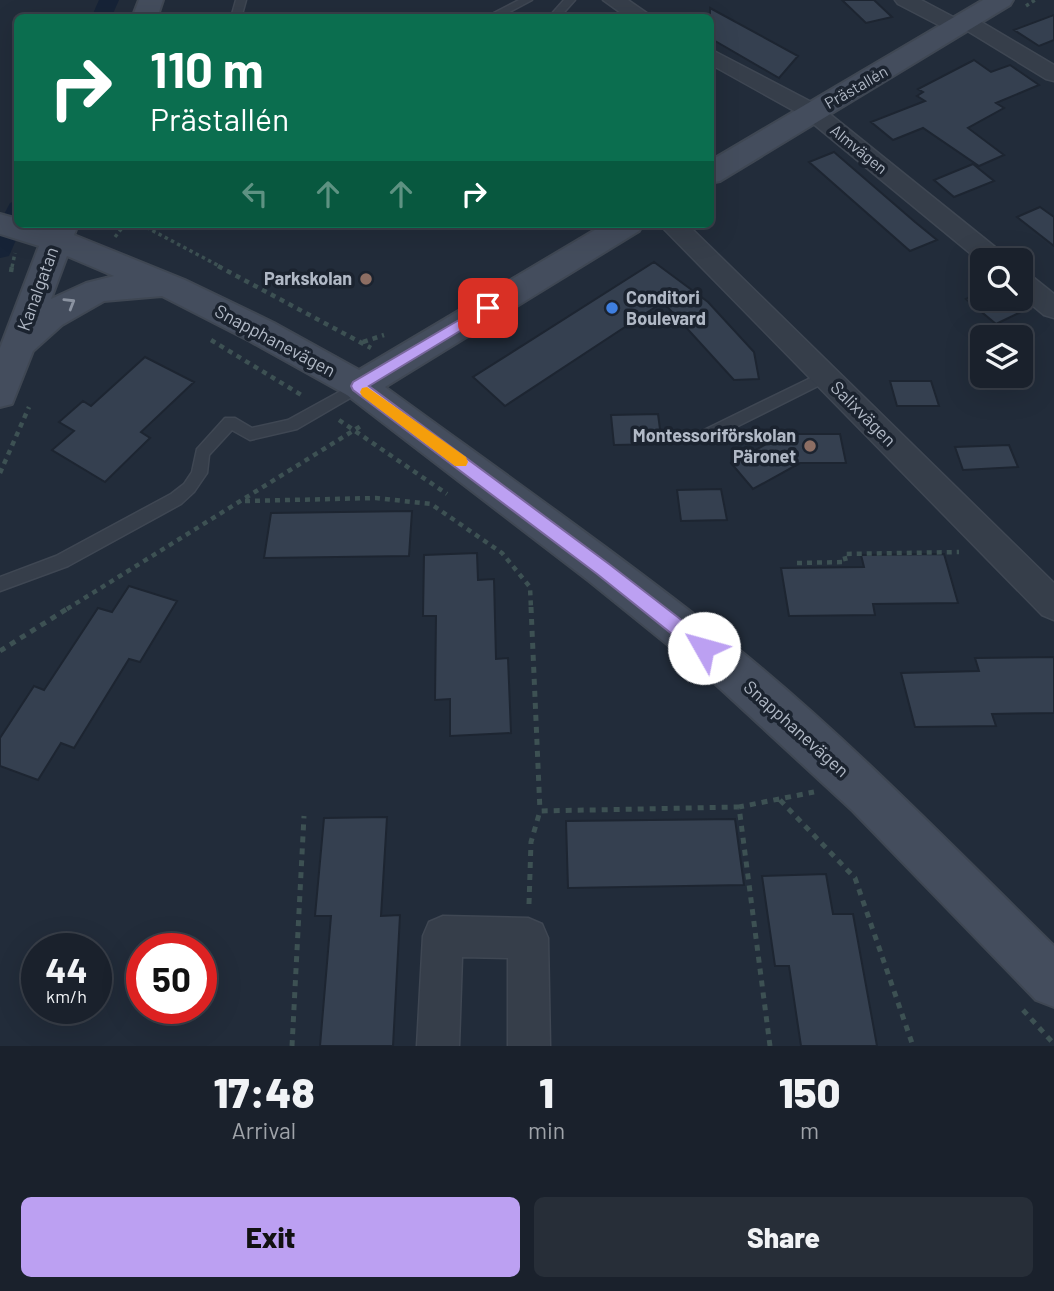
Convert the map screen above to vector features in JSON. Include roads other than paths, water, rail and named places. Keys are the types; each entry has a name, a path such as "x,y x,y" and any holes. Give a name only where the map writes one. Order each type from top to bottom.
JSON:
{"main road":[{"name":"Prästallén","path":"714,172 1001,0"},
{"name":"Snapphanevägen","path":"25,228 59,232 99,257 174,288 262,332 373,397 603,569 724,664 869,795 1054,982"},
{"path":"373,397 622,228"},
{"name":"Kanalgatan","path":"15,399 17,346 59,232"},
{"path":"17,346 48,317 88,292 115,286 174,288"}],"street":[{"path":"613,0 637,14"},
{"path":"905,0 961,24 1054,74"},
{"name":"Almvägen","path":"714,61 813,112 980,248"},
{"name":"Salixvägen","path":"676,228 1054,605"},
{"path":"1033,291 1054,308"},
{"path":"438,1046 443,936 528,939 529,1046"}],"lane":[{"path":"497,14 527,0"},
{"path":"557,14 570,0"},
{"path":"709,434 825,376"},
{"path":"0,584 62,561 176,499 190,488 199,473 202,453 230,422 250,434 292,425 322,408 373,397"}],"waterway":[{"path":"103,14 109,0"},
{"path":"0,250 14,217"}],"place":[{"name":"Parkskolan","path":"366,279"},
{"name":"Conditori Boulevard","path":"612,308"},
{"name":"Montessoriförskolan Päronet","path":"810,446"}]}
